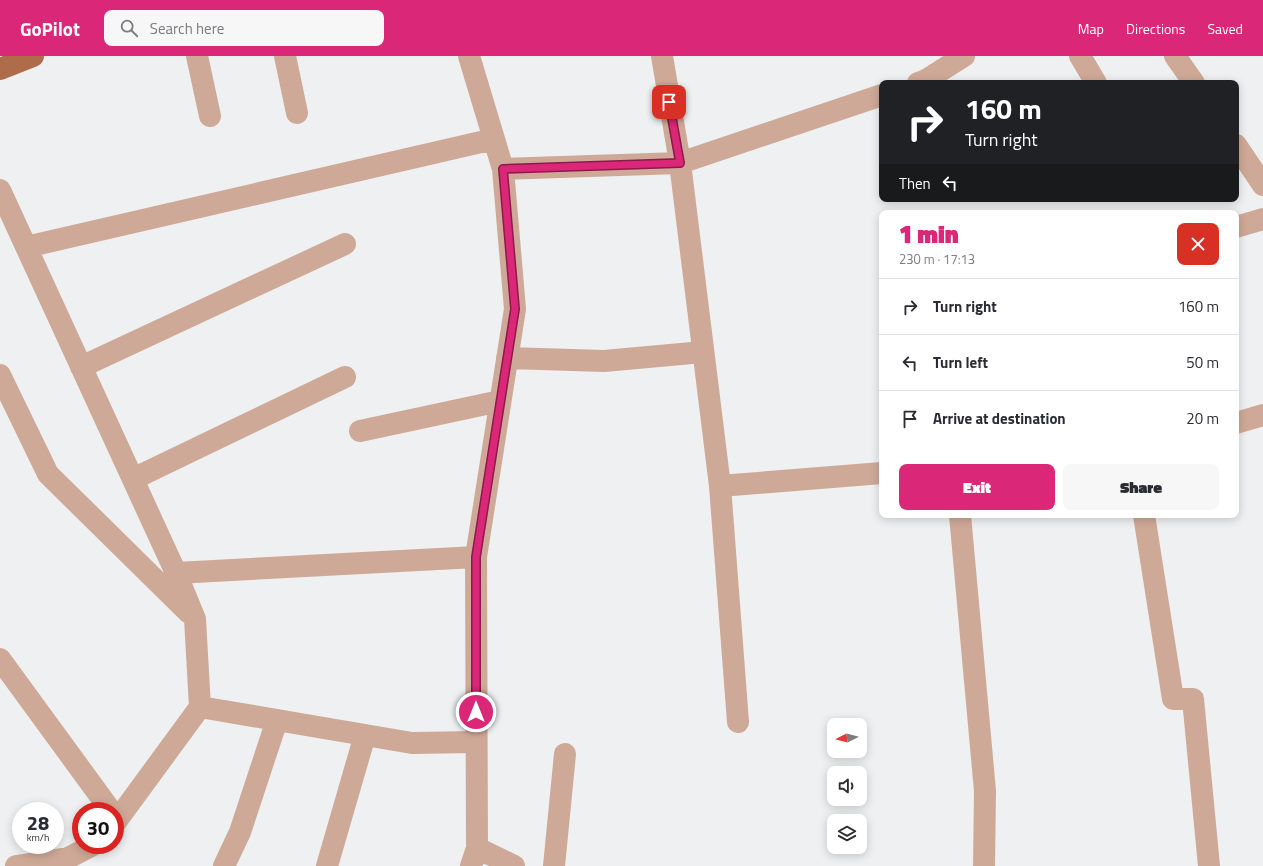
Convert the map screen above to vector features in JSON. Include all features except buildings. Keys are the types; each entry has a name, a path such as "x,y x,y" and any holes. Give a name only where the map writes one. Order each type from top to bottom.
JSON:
{"main road":[{"path":"0,69 33,56"}],"street":[{"path":"197,56 210,116"},
{"path":"285,56 297,113"},
{"path":"468,56 503,169 515,309 476,557 476,742 474,857 514,866"},
{"path":"662,56 680,163 720,486 738,722"},
{"path":"926,80 964,56"},
{"path":"1080,56 1094,80"},
{"path":"1175,56 1192,80"},
{"path":"503,169 680,163 879,96"},
{"path":"26,247 494,139"},
{"path":"1239,149 1263,185"},
{"path":"0,190 176,573 195,619 200,707 124,806"},
{"path":"1239,226 1263,219"},
{"path":"82,367 345,244"},
{"path":"507,358 604,361 703,352"},
{"path":"0,375 48,474 195,619"},
{"path":"133,479 345,377"},
{"path":"360,431 500,401"},
{"path":"1239,422 1263,415"},
{"path":"720,486 879,472"},
{"path":"960,518 985,791 984,866"},
{"path":"1144,518 1173,699 1193,699 1208,866"},
{"path":"176,573 476,557"},
{"path":"0,659 103,802"},
{"path":"200,707 412,743 476,742"},
{"path":"224,866 240,832 277,720"},
{"path":"327,866 365,735"},
{"path":"554,866 565,754"},
{"path":"16,866 68,858 76,854"}],"route":[{"path":"476,712 476,557 515,309 503,169 680,163 669,102"}]}
